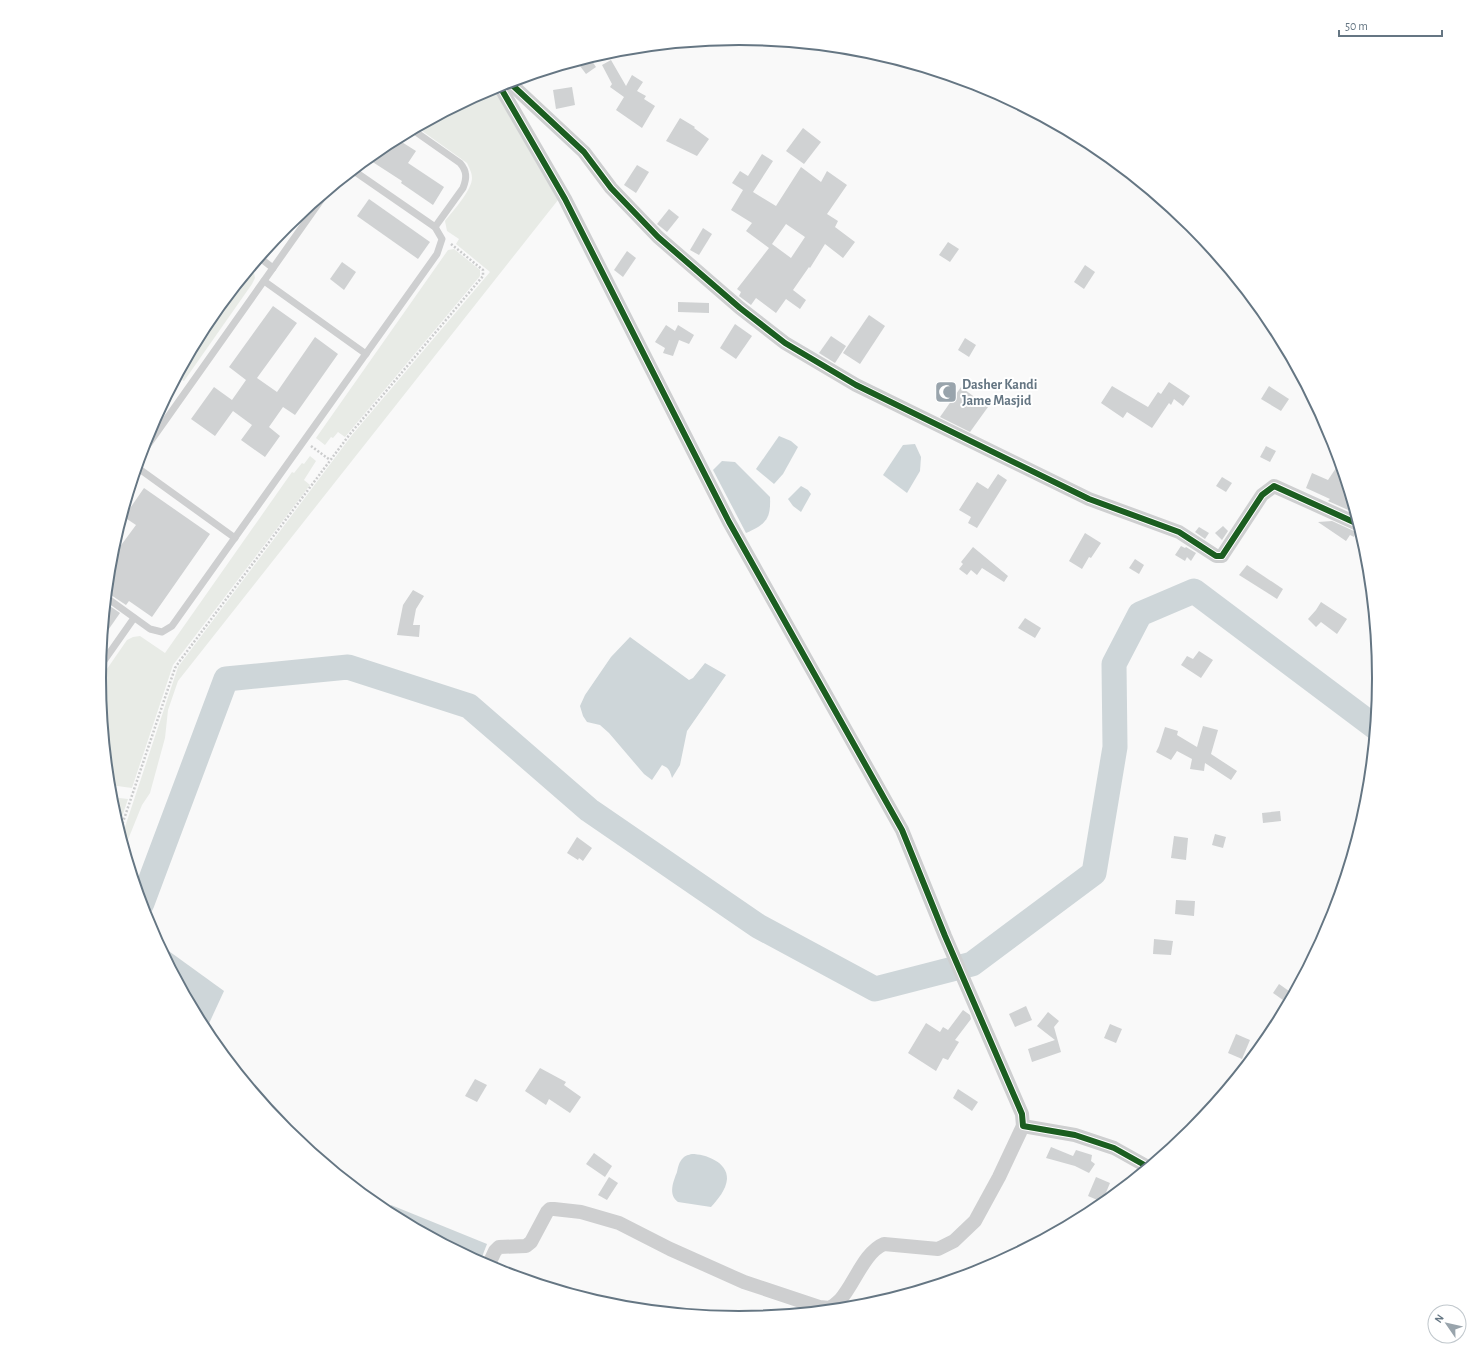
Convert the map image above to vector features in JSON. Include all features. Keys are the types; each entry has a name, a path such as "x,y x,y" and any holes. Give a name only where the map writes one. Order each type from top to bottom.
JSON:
{"street":[{"path":"514,87 584,152 612,188 658,237 740,308 785,343 856,385 1089,499 1179,532 1216,556 1222,556 1262,495 1274,486 1353,522"},
{"path":"502,91 565,199 729,522 902,830 1022,1120 999,1177 975,1221 954,1241 938,1249 884,1244 878,1246 840,1300 835,1304"},
{"path":"1022,1120 1114,1148 1144,1165"},
{"path":"491,1260 495,1251 499,1247 526,1246 531,1242 550,1209 581,1212 619,1223 670,1249 744,1282 817,1306"}],"lane":[{"path":"418,133 460,163 466,174 466,181 463,188 435,228"},
{"path":"111,601 150,629 162,632 172,626 437,254 442,239 435,228 358,173"},
{"path":"158,430 315,208"},
{"path":"264,261 273,268"},
{"path":"264,281 366,354"},
{"path":"142,471 235,538"},
{"path":"107,656 134,618"}],"path":[{"path":"123,821 175,668 354,429 483,276 483,270 455,247 442,239"},
{"path":"304,441 330,460"}],"shaded area":[{"path":"496,93 558,200 178,681 168,710 165,738 150,793 142,805 128,840 125,827 178,667 352,435 490,272 456,244 459,239 447,231 445,221 462,200 471,183 472,174 467,163 422,131 460,110"},
{"path":"454,249 480,270 480,276 345,437 338,432 333,438 331,437 325,445 316,438 448,250"},
{"path":"254,273 255,278 252,284 184,381 182,379 191,361 213,326"},
{"path":"779,436 791,441 798,447 783,474 774,484 756,469"},
{"path":"915,444 921,457 920,471 907,493 883,475 903,445"},
{"path":"310,456 316,461 304,480 310,485 173,665 132,788 116,786 112,761 108,719 106,670 127,640 133,637 140,636 165,653 292,472 294,473 302,463 304,464"},
{"path":"722,461 735,462 770,497 769,511 766,520 758,527 746,533 713,470"},
{"path":"801,486 808,490 811,494 801,512 793,506 788,499"},
{"path":"630,637 689,680 693,678 705,663 726,675 687,731 680,765 672,778 669,770 662,765 652,780 644,774 609,733 600,725 587,722 583,716 580,706 585,695 611,657"},
{"path":"118,798 128,799 122,816"},
{"path":"169,951 224,991 209,1023 191,994"},
{"path":"692,1154 709,1157 715,1160 724,1168 726,1173 727,1179 725,1187 719,1198 711,1207 678,1202 673,1196 672,1188 680,1163 685,1156"},
{"path":"391,1206 487,1244 482,1256 423,1226"}],"building":[{"path":"611,60 626,86 632,75 643,82 637,91 646,96 644,99 655,106 642,128 616,110 624,97 610,87 612,84 602,65"},
{"path":"593,63 596,67 586,74 580,66"},
{"path":"572,87 575,105 556,109 553,90"},
{"path":"680,118 695,127 694,128 709,139 697,156 666,141"},
{"path":"803,128 821,142 804,164 786,151"},
{"path":"403,143 416,151 408,163 444,187 433,205 401,183 402,181 373,162"},
{"path":"762,154 773,161 753,192 776,206 801,167 821,182 827,171 847,185 827,214 838,221 835,227 855,242 843,258 825,244 810,268 809,267 793,290 806,300 800,309 786,299 776,313 756,298 751,305 739,296 741,292 737,289 769,248 746,231 752,223 731,210 743,190 732,183 740,171 748,176","holes":["786,224 805,237 791,258 772,244"]},
{"path":"637,165 649,172 636,193 624,185"},
{"path":"369,199 430,242 418,259 357,216"},
{"path":"669,209 679,217 667,232 657,224"},
{"path":"703,228 712,234 699,255 690,250"},
{"path":"948,242 959,249 950,262 939,255"},
{"path":"627,251 636,258 623,277 614,270"},
{"path":"342,262 356,272 344,290 330,279"},
{"path":"1085,265 1095,272 1084,289 1074,282"},
{"path":"678,302 709,303 709,313 678,312"},
{"path":"273,306 297,323 257,378 277,392 315,337 338,354 295,415 283,407 269,427 280,436 265,457 241,440 252,425 233,411 215,436 191,419 214,387 232,400 246,380 229,367"},
{"path":"869,315 885,326 860,364 843,353"},
{"path":"735,324 752,336 736,359 720,348"},
{"path":"666,325 675,331 678,325 694,335 689,344 679,340 673,356 663,353 665,348 655,342"},
{"path":"831,336 846,346 835,363 819,353"},
{"path":"965,338 976,345 969,357 958,350"},
{"path":"1169,382 1190,396 1183,406 1174,399 1171,405 1169,403 1152,428 1127,412 1123,418 1101,403 1112,386 1148,407 1158,392 1161,394"},
{"path":"1269,386 1289,399 1281,411 1261,399"},
{"path":"961,387 988,407 970,432 940,417"},
{"path":"1266,446 1276,451 1270,462 1260,457"},
{"path":"1336,468 1350,511 1328,501 1330,499 1306,488 1312,473 1328,480"},
{"path":"998,474 1007,480 977,528 968,523 971,517 959,510 977,482 988,489"},
{"path":"1222,477 1232,483 1226,492 1216,486"},
{"path":"144,488 210,534 152,617 129,601 126,605 112,596 121,545 136,525 127,519 130,509"},
{"path":"1332,521 1355,531 1355,534 1354,537 1350,535 1346,541 1318,522"},
{"path":"1223,526 1228,531 1222,540 1215,533"},
{"path":"1199,527 1209,533 1205,539 1195,532"},
{"path":"1085,533 1101,543 1091,558 1089,557 1082,569 1069,561"},
{"path":"1181,546 1186,547 1196,553 1191,561 1187,557 1185,561 1175,555"},
{"path":"973,547 1008,576 1004,582 982,568 977,575 971,570 967,575 959,569 963,564 961,562"},
{"path":"1135,559 1144,565 1139,574 1129,568"},
{"path":"1247,565 1283,589 1277,599 1239,575"},
{"path":"413,590 424,596 416,609 413,625 420,625 419,637 397,635 403,605"},
{"path":"1321,602 1347,619 1337,634 1321,622 1316,627 1308,619"},
{"path":"111,607 120,613 109,629"},
{"path":"1025,618 1041,628 1035,638 1018,628"},
{"path":"1199,651 1213,660 1201,678 1181,665 1187,656 1193,659"},
{"path":"1203,726 1218,730 1211,754 1237,771 1231,780 1205,763 1204,771 1190,769 1192,759 1177,751 1171,760 1156,752 1165,727 1178,731 1177,735 1197,747"},
{"path":"1280,811 1281,821 1263,823 1262,813"},
{"path":"1215,834 1226,837 1223,848 1212,845"},
{"path":"1174,836 1188,838 1186,860 1171,858"},
{"path":"577,837 592,848 583,861 579,858 578,860 567,853"},
{"path":"1176,900 1195,901 1194,916 1175,914"},
{"path":"1154,939 1173,941 1171,955 1153,954"},
{"path":"1279,984 1289,991 1283,1000 1273,993"},
{"path":"1026,1006 1032,1020 1015,1027 1009,1014"},
{"path":"963,1010 970,1015 971,1019 955,1040 959,1042 948,1060 943,1058 936,1071 908,1053 926,1023 940,1032 943,1027 948,1030"},
{"path":"1048,1012 1059,1021 1054,1027 1061,1052 1032,1062 1028,1049 1055,1040 1037,1026"},
{"path":"1110,1024 1122,1029 1116,1043 1104,1038"},
{"path":"1236,1034 1250,1040 1242,1059 1228,1053"},
{"path":"540,1068 566,1082 564,1085 581,1097 570,1113 549,1099 546,1105 525,1091"},
{"path":"475,1079 487,1085 477,1102 465,1096"},
{"path":"958,1089 978,1102 972,1111 953,1098"},
{"path":"1051,1147 1073,1156 1076,1150 1092,1155 1091,1161 1095,1164 1089,1173 1075,1166 1046,1158"},
{"path":"594,1153 612,1166 605,1177 586,1164"},
{"path":"609,1177 618,1183 607,1200 598,1195"},
{"path":"1096,1177 1110,1183 1105,1194 1097,1200 1088,1196"}],"waterway":[{"path":"145,894 226,679 348,667 469,706 589,810 758,926 875,989 972,964 1094,873 1115,747 1114,664 1140,614 1194,591 1371,724"}],"cycle path":[{"path":"514,87 584,152 611,188 658,237 740,308 785,343 856,385 1089,499 1179,532 1216,556 1222,556 1262,495 1274,486 1353,522"},
{"path":"502,91 565,199 729,522 902,830 945,936 1022,1114 1023,1126 1075,1135 1114,1148 1144,1165"}],"place":[{"name":"Dasher Kandi Jame Masjid","path":"946,392"}]}
